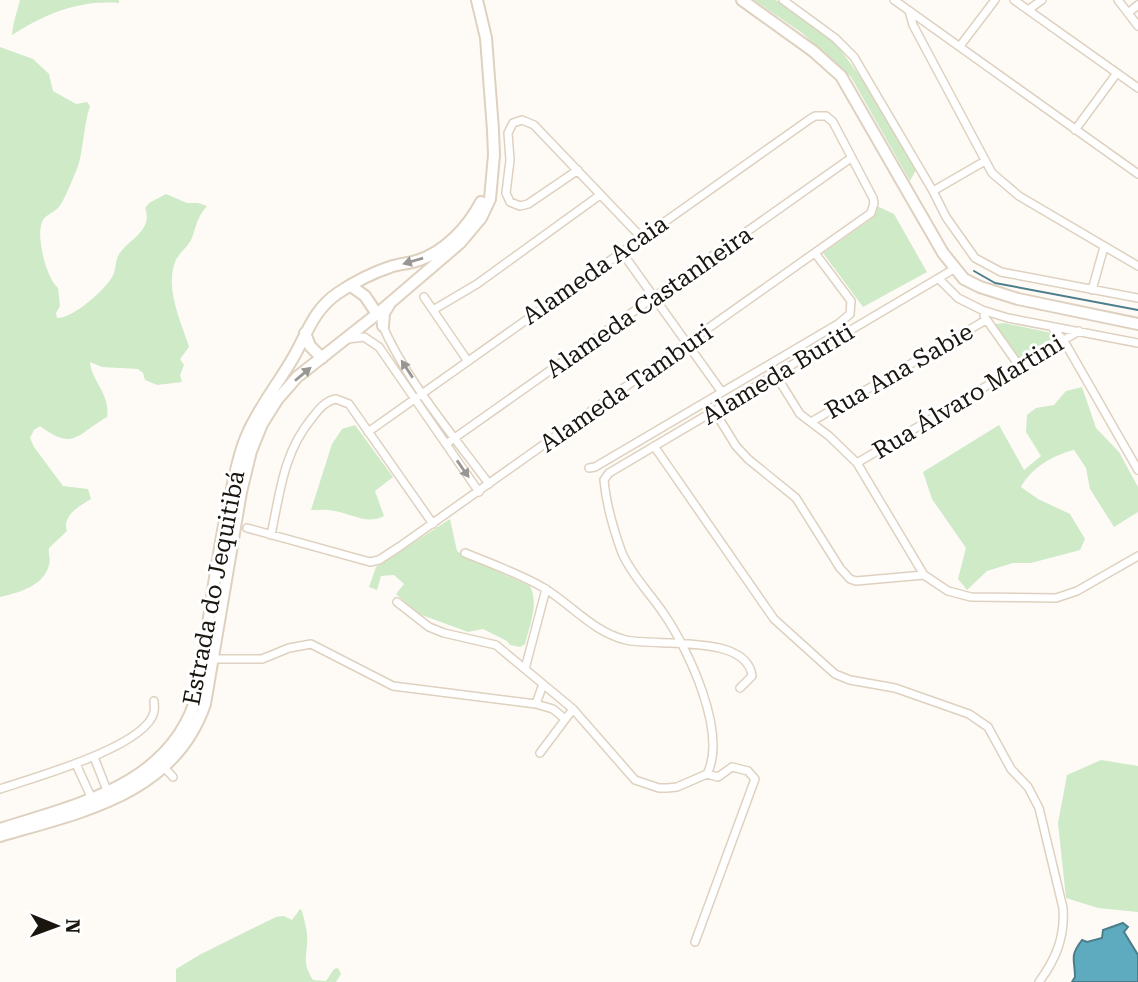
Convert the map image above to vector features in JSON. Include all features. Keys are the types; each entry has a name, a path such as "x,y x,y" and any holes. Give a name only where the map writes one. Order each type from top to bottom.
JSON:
{"main road":[{"name":"Estrada do Jequitibá","path":"0,836 113,801 146,781 187,741 200,718 230,550 251,451 262,424 277,400 297,377 377,314 460,243 481,218 490,199 493,130 486,38 477,0"},
{"path":"742,0 813,51 841,76 954,269 970,283 1000,294 1138,324"},
{"name":"Estrada do Jequitibá","path":"0,829 92,799 128,783 168,749 192,713 200,684 217,556 237,466 256,415 285,372 305,333 323,306 351,286 391,267 424,258 443,246 461,231 476,212 491,180"},
{"path":"351,286 365,296 377,314"},
{"path":"383,326 384,313 392,299"},
{"path":"305,333 310,346 322,358"}],"street":[{"path":"783,0 835,38 854,57 960,238 975,257 1001,272 1138,299"},
{"path":"894,0 1138,174"},
{"path":"960,46 995,0"},
{"path":"1014,0 1138,88"},
{"path":"1028,10 1041,0"},
{"path":"1118,0 1138,26"},
{"path":"1128,13 1138,5"},
{"path":"909,11 985,161 1005,186 1138,266"},
{"path":"921,37 925,22"},
{"path":"1075,130 1117,73"},
{"name":"Alameda Acaia","path":"368,432 815,116 826,116 833,122 851,158"},
{"path":"578,170 528,204 520,206 510,202 506,193 510,160 508,133 513,123 523,120 534,125 578,170 641,237"},
{"name":"Alameda Tamburi","path":"271,535 361,560 379,560 871,213 873,198 851,158"},
{"name":"Alameda Castanheira","path":"446,444 851,158"},
{"path":"933,191 985,161"},
{"path":"433,310 477,284 600,195"},
{"path":"1092,290 1104,247"},
{"path":"621,251 721,391"},
{"path":"589,468 595,467 838,324 850,314 851,301 815,253"},
{"name":"Alameda Buriti","path":"682,644 622,553 605,491 604,480 608,472 954,269"},
{"path":"939,279 958,298 982,310 1138,343"},
{"path":"424,297 467,360"},
{"path":"982,310 986,320 1020,367"},
{"path":"377,314 389,341 422,392 489,484"},
{"name":"Rua Ana Sabie","path":"811,422 986,320"},
{"path":"1052,326 1064,341 1138,470"},
{"name":"Rua Álvaro Martini","path":"857,463 1079,331"},
{"path":"344,340 364,337 379,347 479,492"},
{"path":"379,347 389,341"},
{"path":"775,374 792,403 857,463 924,575 958,595 997,598 1056,597 1077,591 1138,556"},
{"path":"247,528 271,535 284,471 293,445 322,405 332,399 349,404 433,524"},
{"path":"715,411 736,446 748,460 796,498 840,568 850,579 856,582 924,575"},
{"path":"654,446 782,627 835,674 850,680 895,688 969,714 988,727 1011,769 1028,787 1039,808 1049,859 1063,908 1064,923 1059,950 1039,982"},
{"path":"466,553 546,589 602,631 624,639 713,646 729,650 743,659 751,669 752,676 740,688"},
{"path":"525,669 546,589"},
{"path":"397,602 429,626 444,633 496,645 573,709 635,780 667,788 677,787 707,774 718,778 733,767 748,771 755,779 695,942"},
{"path":"212,659 262,659 289,648 310,644 393,686 536,704 553,709 565,719"},
{"path":"682,644 710,721 713,747 707,774"},
{"path":"536,704 543,684"},
{"path":"0,789 94,757 131,738 147,725 155,712 154,701"},
{"path":"540,753 573,709"},
{"path":"94,757 107,793"},
{"path":"76,764 92,799"},
{"path":"163,766 173,776"}],"green space":[{"path":"20,0 119,0 119,3 89,4 62,10 12,35"},
{"path":"754,0 776,0 836,44 880,103 916,170 910,181 851,77 802,33"},
{"path":"0,47 33,59 49,74 53,91 76,104 87,102 90,106 77,169 60,205 45,218 40,228 46,266 58,288 60,306 56,313 57,318 79,309 108,283 118,256 143,229 147,216 145,208 149,203 166,194 187,203 207,206 200,216 192,239 177,258 172,273 175,305 189,347 180,359 184,365 180,375 182,382 157,385 145,380 138,369 102,367 90,362 104,395 107,417 75,438 60,438 40,426 30,438 63,486 88,489 91,499 72,512 67,521 67,531 49,548 50,563 42,578 22,591 0,597"},
{"path":"877,206 894,214 927,272 863,307 823,253 874,217"},
{"path":"1004,323 1052,333 1055,339 1035,356 1021,358 1009,349 994,328 996,324"},
{"path":"1082,387 1096,428 1119,452 1138,487 1138,512 1114,527 1090,489 1086,468 1074,450 1058,455 1037,468 1021,487 1038,499 1070,514 1085,539 1080,550 987,571 967,590 958,579 966,548 932,499 923,472 999,425 1024,470 1041,456 1026,432 1027,415 1036,408 1054,405 1066,391"},
{"path":"355,425 393,477 375,491 384,516 378,518 366,519 329,510 311,510 332,444 342,429"},
{"path":"450,519 457,551 530,586 534,600 533,614 525,644 520,647 510,645 483,629 468,632 419,614 396,594 404,584 394,575 381,576 377,590 369,587 376,567"},
{"path":"1101,760 1138,766 1138,912 1098,908 1066,898 1058,823 1067,775"},
{"path":"300,909 307,931 306,962 309,973 313,980 326,981 334,969 338,968 341,974 336,982 176,982 176,969 201,954 276,917 284,916 292,920"}],"water":[{"path":"1123,923 1128,927 1124,932 1138,955 1138,982 1072,982 1075,977 1074,954 1082,940 1087,942 1102,938 1103,930"}],"waterway":[{"path":"974,271 995,283 1138,310"}]}
